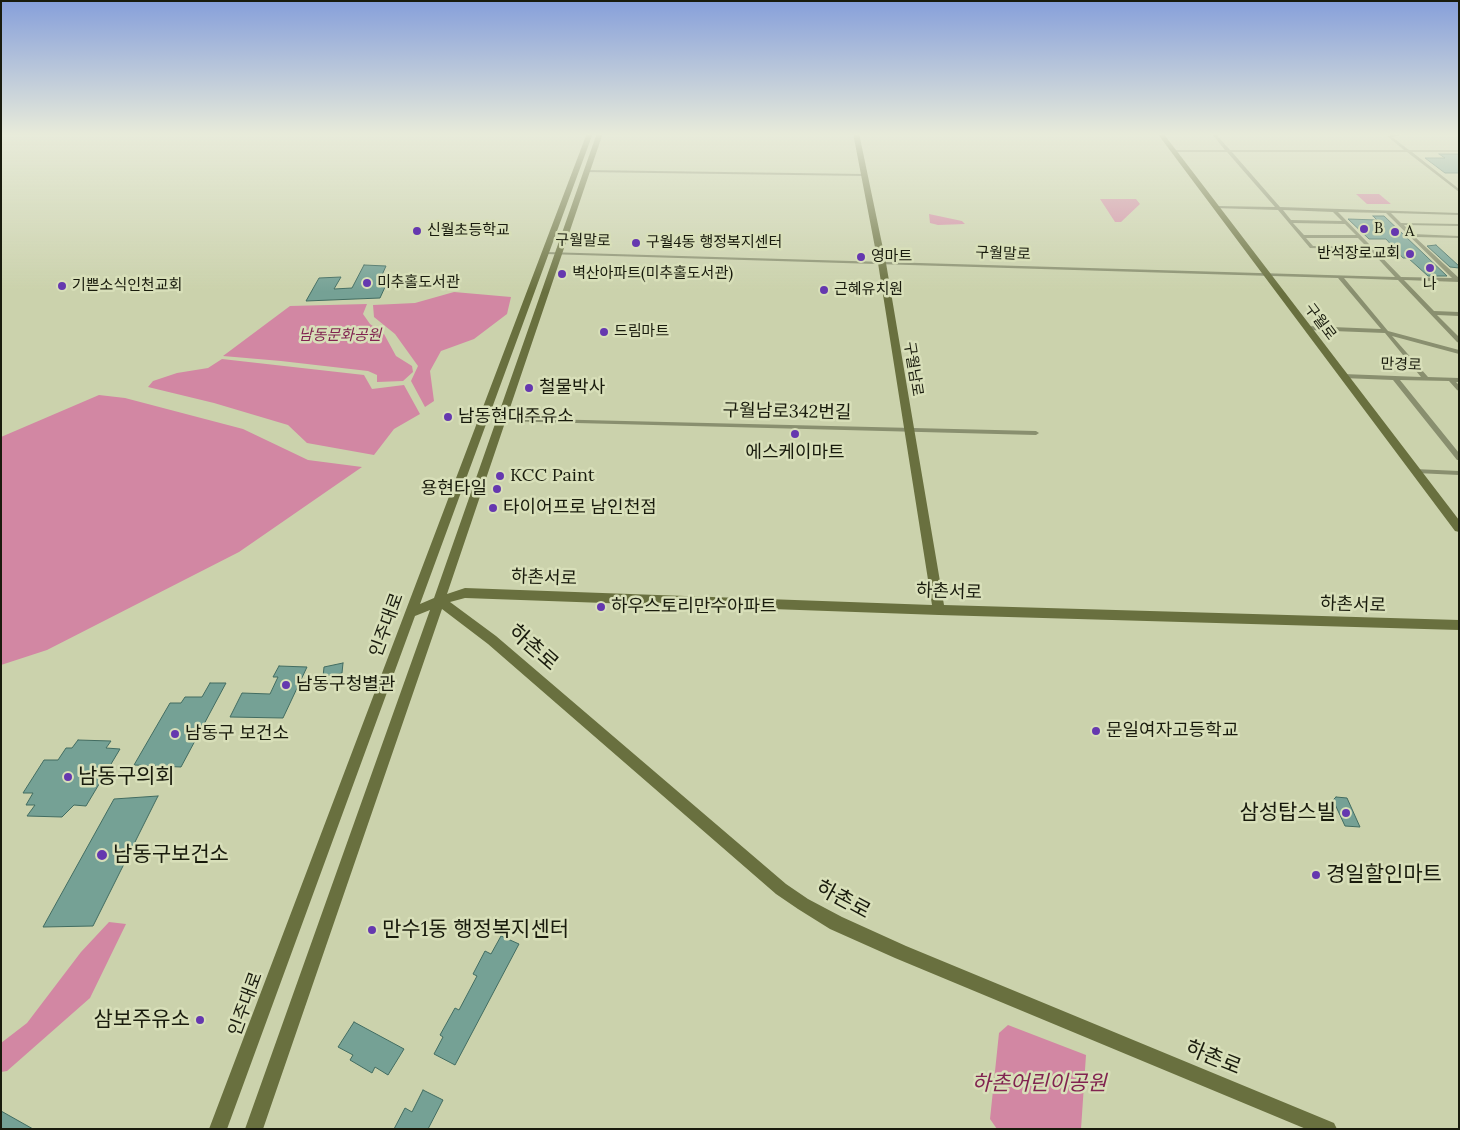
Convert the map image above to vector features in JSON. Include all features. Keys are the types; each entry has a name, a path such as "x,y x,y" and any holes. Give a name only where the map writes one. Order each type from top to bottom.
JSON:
{"main road":[{"name":"인주대로","path":"254,1129 502,420 573,186"},
{"name":"인주대로","path":"218,1129 411,613 580,186"},
{"name":"구월남로","path":"866,186 882,263 938,610"},
{"name":"구월로","path":"1200,186 1459,528"},
{"name":"하촌서로","path":"439,601 465,593 938,610 1459,625"},
{"path":"411,613 439,601"},
{"name":"하촌로","path":"439,601 492,640 781,889 803,904 836,923 901,952 1328,1129"}],"street":[{"path":"1259,186 1312,247 1371,249"},
{"path":"1216,207 1459,214"},
{"path":"1335,211 1459,341"},
{"path":"1387,212 1458,280"},
{"path":"1290,221 1346,223"},
{"path":"1399,224 1459,225"},
{"path":"1302,236 1360,237"},
{"path":"1411,236 1459,237"},
{"name":"구월말로","path":"552,253 1458,280"},
{"path":"1339,276 1426,379"},
{"path":"1432,313 1459,314"},
{"path":"1307,328 1387,333 1459,352"},
{"name":"만경로","path":"1343,376 1459,380"},
{"path":"1395,378 1459,458"},
{"path":"1451,380 1459,389"},
{"name":"구월남로342번길","path":"502,420 1036,433"},
{"path":"1416,471 1459,473"}],"green space":[{"path":"1356,194 1379,194 1391,204 1367,204"},
{"path":"1100,199 1136,199 1140,204 1121,222 1115,222"},
{"path":"929,214 962,221 965,224 938,225 930,223"},
{"path":"454,292 511,297 507,314 474,339 441,351 430,371 434,401 425,407 411,381 418,366 395,334 374,317 373,305 415,303"},
{"name":"남동문화공원","path":"367,304 363,314 370,324 384,334 396,356 412,366 413,372 403,381 377,382 377,375 368,371 223,356 290,306"},
{"path":"222,359 364,375 372,389 404,385 420,414 394,429 374,455 307,443 288,425 214,403 148,387 153,381 177,373 208,368"},
{"path":"99,395 125,398 243,429 308,460 362,467 239,552 47,650 1,665 1,437"},
{"path":"109,922 126,924 90,998 7,1071 1,1072 1,1043 27,1023 81,952"},
{"name":"하촌어린이공원","path":"1008,1025 1086,1055 1081,1129 997,1129 990,1119 999,1033"}],"building":[{"path":"1373,216 1384,216 1447,276 1428,276 1408,258 1403,258 1386,239 1369,239 1348,219 1377,220"},
{"path":"1436,245 1459,268 1450,267 1427,246"},
{"name":"미추홀도서관","path":"364,265 386,266 378,284 382,284 381,287 385,287 380,298 306,301 319,278 341,277 334,289 352,288"},
{"path":"343,663 342,673 323,677 324,667"},
{"name":"남동구청별관","path":"279,666 307,667 283,718 230,717 242,693 270,694 278,677 273,677"},
{"name":"남동구 보건소","path":"210,683 226,683 181,767 134,765 170,703 181,703 185,697 202,697"},
{"name":"남동구의회","path":"78,740 111,741 106,748 120,749 86,806 74,805 62,817 27,816 35,805 26,805 33,793 23,793 44,760 58,760 66,748 72,748"},
{"path":"158,796 93,926 43,927 114,799"},
{"name":"삼성탑스빌","path":"1336,797 1347,798 1360,827 1345,826 1333,800"},
{"path":"501,936 519,944 455,1065 434,1054 443,1037 440,1035 455,1008 459,1010 477,976 473,974 485,951 491,954"},
{"path":"354,1022 404,1049 388,1075 375,1067 372,1073 350,1060 353,1055 338,1047"},
{"path":"423,1090 443,1100 428,1129 394,1129 405,1108 412,1112"},
{"path":"1,1111 33,1129 1,1129"}],"place":[{"name":"B","path":"1364,229"},
{"name":"신월초등학교","path":"417,231"},
{"name":"A","path":"1395,232"},
{"name":"구월4동 행정복지센터","path":"636,243"},
{"name":"반석장로교회","path":"1410,254"},
{"name":"영마트","path":"861,257"},
{"name":"나","path":"1430,268"},
{"name":"벽산아파트(미추홀도서관)","path":"562,274"},
{"name":"미추홀도서관","path":"367,283"},
{"name":"기쁜소식인천교회","path":"62,286"},
{"name":"근혜유치원","path":"824,290"},
{"name":"드림마트","path":"604,332"},
{"name":"철물박사","path":"529,388"},
{"name":"남동현대주유소","path":"448,417"},
{"name":"에스케이마트","path":"795,434"},
{"name":"KCC Paint","path":"500,476"},
{"name":"용현타일","path":"497,489"},
{"name":"타이어프로 남인천점","path":"493,508"},
{"name":"하우스토리만수아파트","path":"601,607"},
{"name":"남동구청별관","path":"286,685"},
{"name":"문일여자고등학교","path":"1096,731"},
{"name":"남동구 보건소","path":"175,734"},
{"name":"남동구의회","path":"68,777"},
{"name":"삼성탑스빌","path":"1346,813"},
{"name":"남동구보건소","path":"102,855"},
{"name":"경일할인마트","path":"1316,875"},
{"name":"만수1동 행정복지센터","path":"372,930"},
{"name":"삼보주유소","path":"200,1020"}]}
